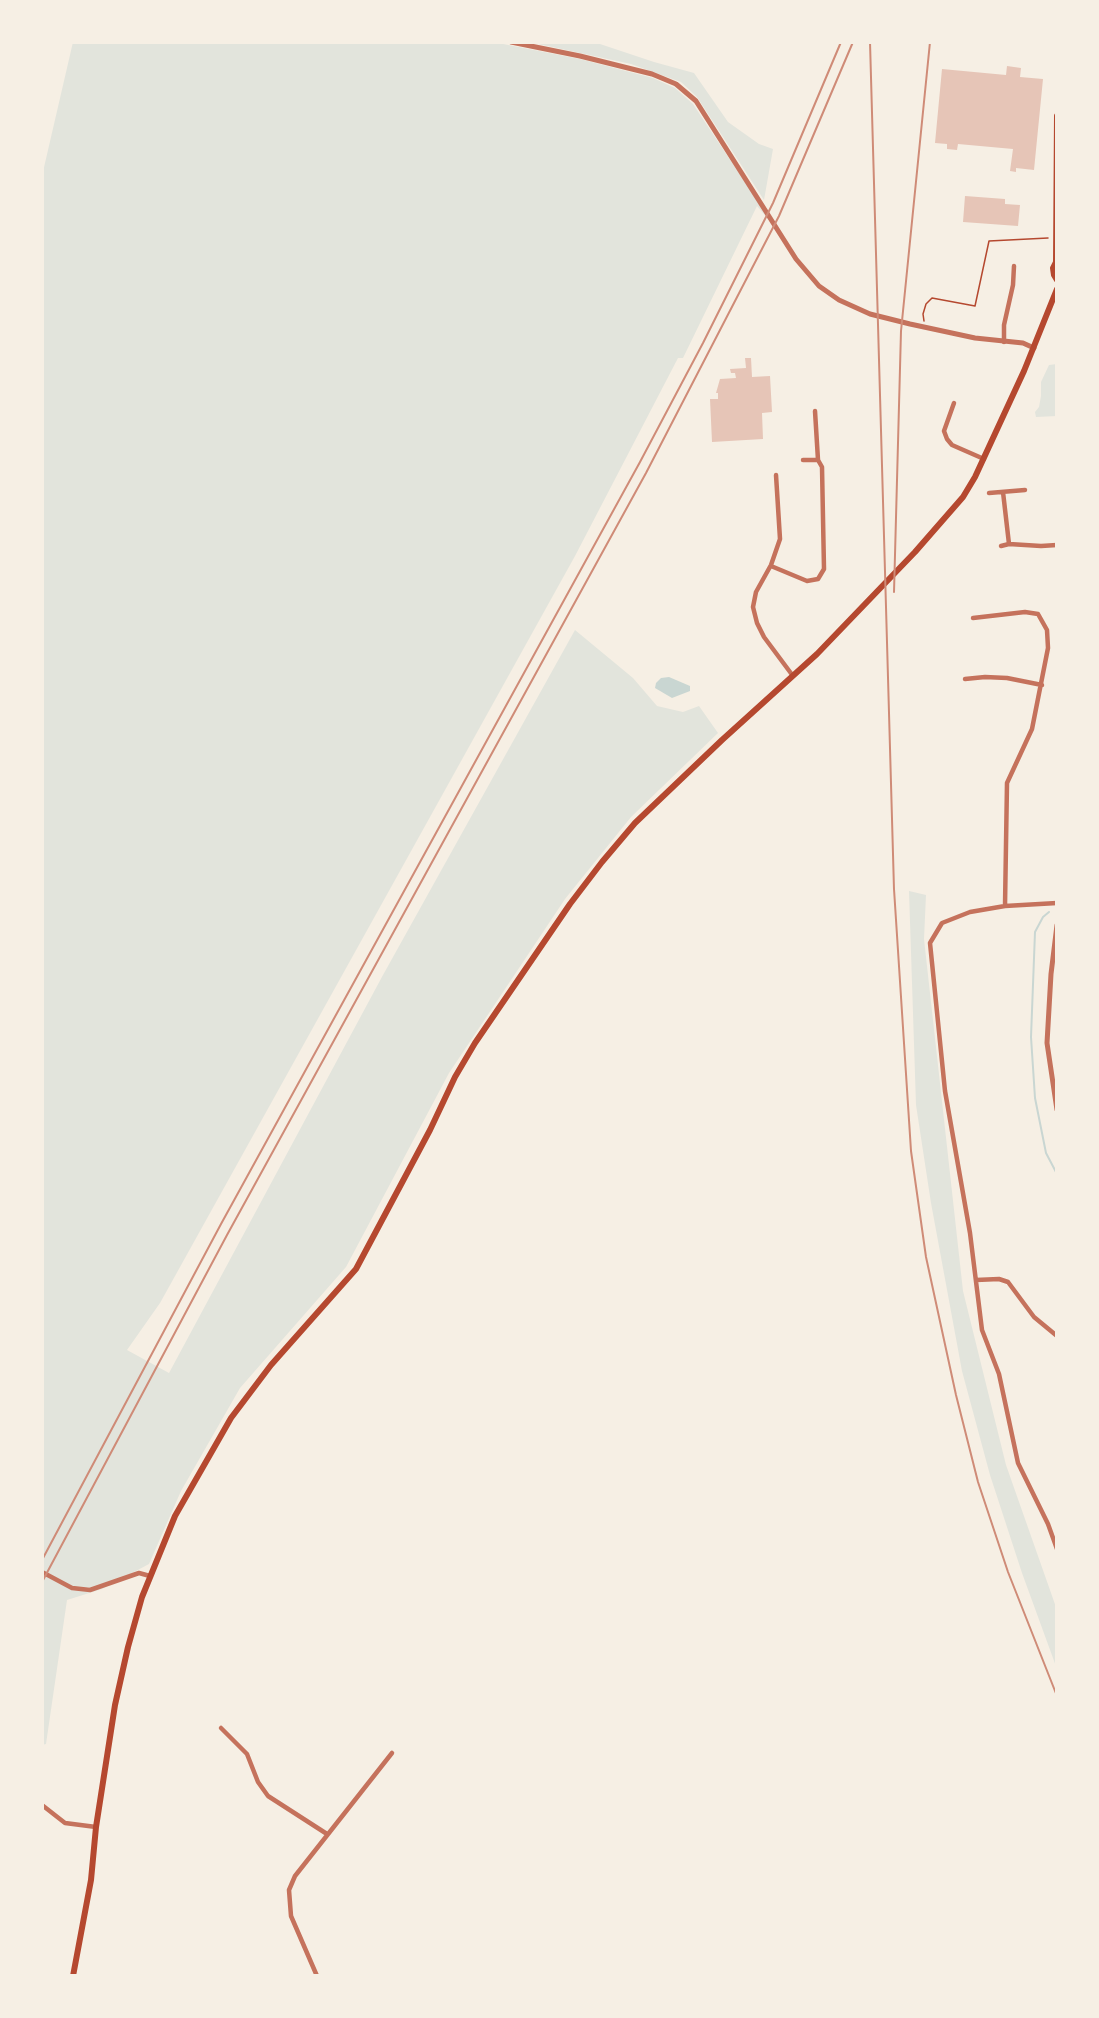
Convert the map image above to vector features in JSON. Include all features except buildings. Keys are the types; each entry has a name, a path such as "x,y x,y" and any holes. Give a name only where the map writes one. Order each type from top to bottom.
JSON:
{"main road":[{"path":"1057,116 1054,238 1057,262 1054,274 1057,280"},
{"path":"72,1976 91,1880 96,1827 115,1705 128,1647 150,1576 175,1516 204,1464 231,1418 271,1365 356,1269 460,1069 570,904 635,823 817,654 915,552 958,503 984,459 1034,348 1057,290"}],"street":[{"path":"511,42 651,74 676,84 696,101 789,250 819,286 853,308 925,328 1004,342 1023,343 1034,348"},
{"path":"1004,342 1004,325 1013,285 1014,266"},
{"path":"954,403 944,431 947,439 952,445 984,459"},
{"path":"771,566 807,581 818,579 822,574 825,563 822,467 818,460 815,411"},
{"path":"803,460 818,460"},
{"path":"776,475 780,539 771,566 756,592 753,607 757,623 765,637 793,676"},
{"path":"989,493 1025,490"},
{"path":"1003,492 1010,544"},
{"path":"1001,546 1057,544"},
{"path":"973,618 1025,612 1038,614 1047,630 1048,648 1032,729 1007,783 1005,906"},
{"path":"964,679 1007,678 1042,685"},
{"path":"1057,903 1005,906 954,917 942,923 930,943 945,1091 970,1233 982,1330 999,1374 1016,1456 1023,1476 1048,1524 1057,1549"},
{"path":"1057,925 1047,1043 1057,1110"},
{"path":"976,1280 999,1279 1008,1282 1034,1317 1057,1336"},
{"path":"42,1572 72,1588 90,1590 139,1573 150,1576"},
{"path":"221,1728 247,1754 258,1782 268,1796 327,1834"},
{"path":"317,1976 291,1917 289,1890 295,1876 392,1753"},
{"path":"42,1805 65,1823 96,1827"}],"path":[{"path":"925,328 923,314 929,299 975,306 989,241 1054,238"}],"shaded area":[{"path":"73,42 493,42 580,59 653,78 675,88 693,104 774,226 757,206 683,358 678,358 575,556 160,1303 127,1350 169,1373 383,975 575,630 633,678 657,706 683,712 699,706 718,733 631,817 565,899 449,1073 346,1267 240,1388 181,1491 149,1564 102,1589 67,1600 46,1744 42,1745 42,176"},
{"path":"529,42 594,42 694,73 728,122 759,144 773,149 764,200 697,97 681,82 631,64"},
{"path":"1057,364 1057,416 1036,417 1035,412 1039,407 1041,396 1041,382 1049,365"},
{"path":"669,677 690,686 690,691 672,698 655,688 661,678"},
{"path":"909,891 926,895 924,939 963,1291 1006,1465 1057,1610 1057,1669 990,1475 962,1371 931,1203 916,1105"}],"waterway":[{"path":"1049,912 1043,917 1035,932 1031,1037 1035,1098 1046,1153 1057,1174"}],"railway":[{"path":"42,1560 221,1224 640,462 703,343 773,203 841,42"},
{"path":"42,1582 227,1235 646,473 779,216 853,42"},
{"path":"870,42 894,889 911,1151 926,1257 956,1395 978,1482 1008,1572 1057,1696"},
{"path":"894,592 901,331 930,42"}]}
